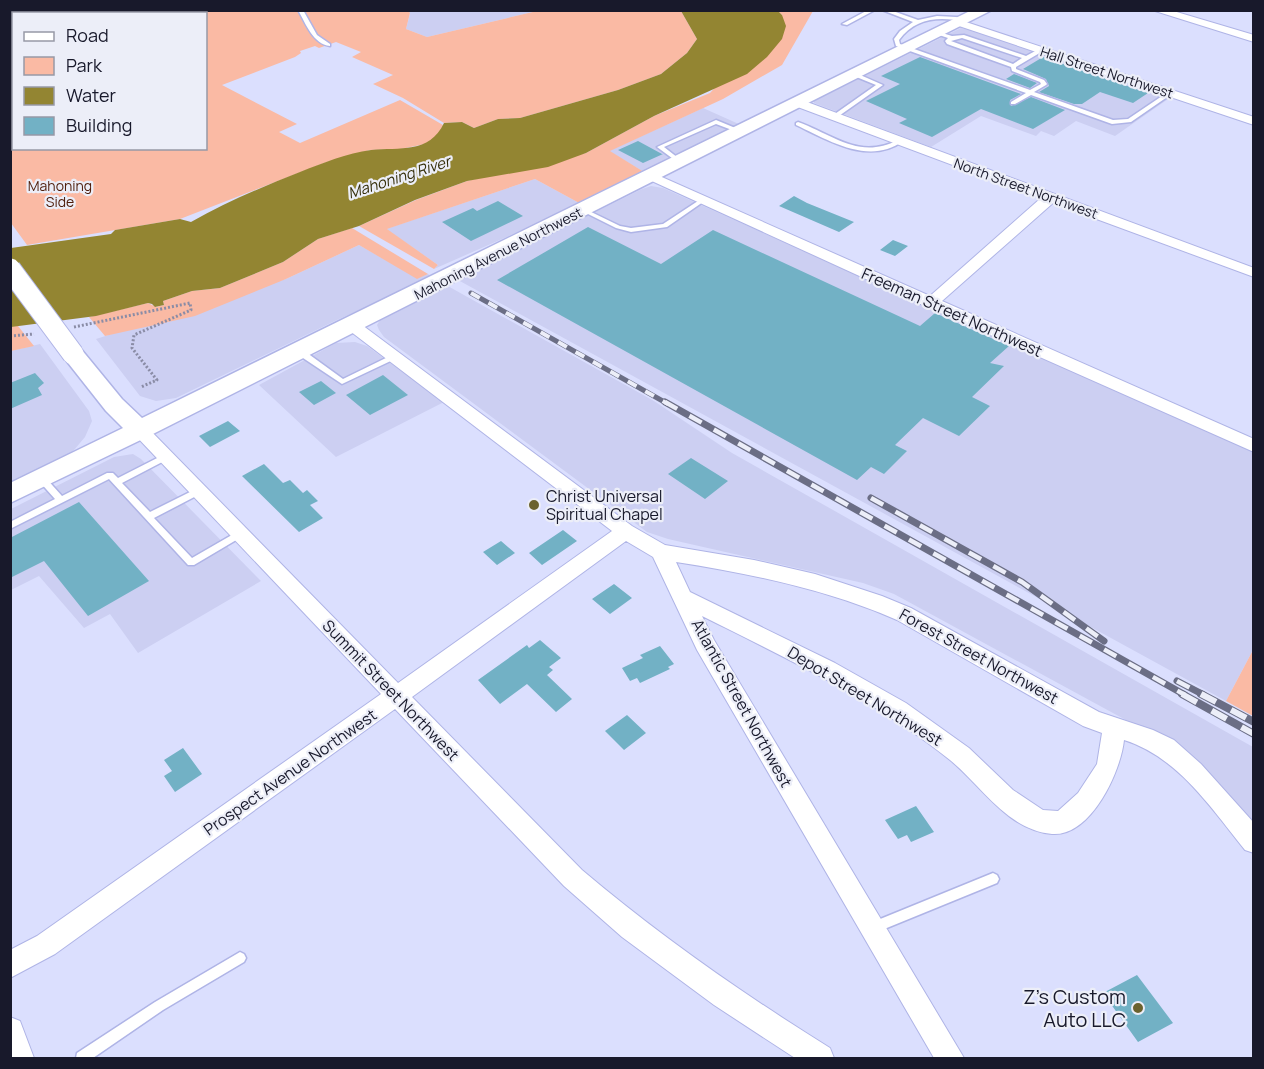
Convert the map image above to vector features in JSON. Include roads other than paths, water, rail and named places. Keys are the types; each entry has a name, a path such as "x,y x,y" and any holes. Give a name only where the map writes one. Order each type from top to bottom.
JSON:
{"main road":[{"name":"Mahoning Avenue Northwest","path":"10,494 909,49 946,36 963,22 986,10"},
{"name":"Summit Street Northwest","path":"10,270 114,405 140,430"}],"street":[{"path":"1157,10 1254,39"},
{"name":"Hall Street Northwest","path":"963,22 1254,122"},
{"name":"North Street Northwest","path":"799,103 1254,273"},
{"name":"Freeman Street Northwest","path":"650,177 1254,446"},
{"path":"931,303 1050,198"},
{"path":"352,325 625,531 661,552"},
{"name":"Summit Street Northwest","path":"140,430 573,878 649,944 741,1009 820,1059"},
{"name":"Prospect Avenue Northwest","path":"10,965 46,945 625,531"},
{"name":"Atlantic Street Northwest","path":"661,552 705,644 950,1059"},
{"name":"Forest Street Northwest","path":"661,552 728,563 835,587 872,599 930,628 1091,718 1114,729 1154,740 1176,756 1254,842"},
{"name":"Depot Street Northwest","path":"684,598 779,645 897,711 962,755 1018,808 1044,823 1058,823 1068,819 1087,801 1108,763 1114,729"},
{"path":"10,1030 20,1059"}],"lane":[{"path":"300,10 315,36 328,45"},
{"path":"845,24 873,10"},
{"path":"884,10 916,21"},
{"path":"963,22 946,16 916,21 900,33 896,40 898,45 1112,122 1129,121 1170,93"},
{"path":"1013,103 1044,84 1042,81 949,44 946,36 962,36 1026,58"},
{"path":"995,80 1041,50"},
{"path":"834,117 880,85 856,75"},
{"path":"798,124 863,151 891,147 900,141"},
{"path":"583,210 618,227 631,230 665,226 701,201"},
{"path":"300,352 342,382 393,358"},
{"path":"117,482 165,457"},
{"path":"10,526 110,475 191,563 240,534"},
{"path":"41,478 61,500"},
{"path":"148,518 199,491"},
{"path":"872,928 993,879"},
{"path":"82,1059 159,1006 240,958"}],"water":[{"name":"Mahoning River","path":"777,10 782,15 786,26 782,39 767,57 747,74 654,116 586,153 548,167 467,181 415,200 359,226 318,239 283,262 220,288 192,291 163,301 164,305 155,307 148,303 96,316 11,327 11,248 111,234 115,230 180,219 191,222 244,195 335,159 362,151 413,147 422,144 438,133 444,123 462,122 474,128 498,119 520,118 618,90 661,74 687,53 697,39 681,11"}],"railway":[{"path":"471,293 668,404"},
{"path":"665,402 1185,695"},
{"path":"871,498 1022,582 1104,641"},
{"path":"1177,681 1204,695"},
{"path":"1182,694 1254,734"},
{"path":"1201,694 1254,722"}],"place":[{"name":"Christ Universal Spiritual Chapel","path":"534,505"},
{"name":"Z’s Custom Auto LLC","path":"1138,1008"}],"park label":[{"name":"Mahoning Side","path":"60,194"}]}
